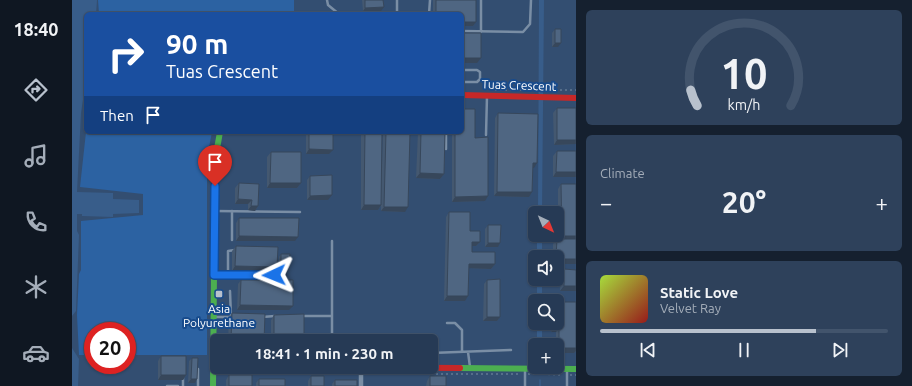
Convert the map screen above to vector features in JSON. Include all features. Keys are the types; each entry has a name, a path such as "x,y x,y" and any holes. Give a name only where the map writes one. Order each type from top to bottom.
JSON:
{"street":[{"name":"Tuas Crescent","path":"464,95 490,93 576,98"},
{"path":"214,334 213,278 215,160 220,134"},
{"path":"438,370 567,372 576,369"},
{"path":"213,386 214,374"},
{"path":"361,374 361,386"}],"lane":[{"path":"327,0 328,4 337,12"},
{"path":"397,0 397,12"},
{"path":"430,0 430,12"},
{"path":"481,0 482,32"},
{"path":"464,32 523,32 530,24 531,0"},
{"path":"464,70 477,70 480,72 480,79 477,82 464,82"},
{"path":"486,135 490,93"},
{"path":"446,134 446,149"},
{"path":"215,211 300,212"},
{"path":"232,211 232,240"},
{"path":"332,241 332,334"},
{"path":"228,275 228,251 236,250"},
{"path":"213,278 228,275 272,276 275,266"},
{"path":"230,291 231,317"},
{"path":"254,317 277,316"},
{"path":"300,316 331,316"},
{"path":"214,317 239,317"},
{"path":"447,323 455,323 462,330 462,352"},
{"path":"438,353 511,350"},
{"path":"468,352 470,369"},
{"path":"198,365 198,386"},
{"path":"525,372 525,386"},
{"path":"567,372 567,386"},
{"path":"183,374 183,386"},
{"path":"167,386 178,386"}],"path":[{"path":"490,93 576,90"},
{"path":"438,371 567,372 576,375"}],"shaded area":[{"path":"72,0 97,0 96,12 84,12 84,93 81,113 77,192 113,193 113,199 139,200 139,213 113,214 113,217 82,216 82,214 77,214 77,231 79,235 76,311 72,316"},
{"path":"98,0 294,0 294,12 99,12"},
{"path":"539,0 544,0 542,206 538,206"},
{"path":"86,134 212,134 207,158 207,355 136,355 136,322 84,322 84,355 79,355 77,315 79,274 81,270 81,221 143,215 143,194 80,187"},
{"path":"537,242 542,242 542,250 537,250"},
{"path":"537,286 542,286 542,294 537,294"},
{"path":"537,330 542,330 542,338 537,338"},
{"path":"72,348 79,359 78,386 72,386"}],"building":[{"path":"365,0 383,0 384,7 365,8"},
{"path":"436,0 476,0 476,22 464,22 464,12 436,12"},
{"path":"555,29 561,29 561,43 555,43"},
{"path":"464,33 481,33 481,58 464,58"},
{"path":"557,108 576,108 576,140 557,140"},
{"path":"464,109 475,109 475,138 488,137 488,196 455,197 455,134 464,134"},
{"path":"498,113 538,114 537,163 533,163 532,192 497,192"},
{"path":"309,134 333,134 333,150 309,149"},
{"path":"365,134 382,134 381,205 364,205"},
{"path":"386,134 410,134 408,207 384,207"},
{"path":"421,134 445,134 444,174 420,173"},
{"path":"557,151 576,151 576,172 556,172"},
{"path":"271,152 301,152 301,183 270,183"},
{"path":"332,175 332,195 310,196 310,176"},
{"path":"239,183 259,184 258,206 251,206 252,200 238,199"},
{"path":"561,184 576,184 576,236 564,236 564,206 561,206"},
{"path":"449,212 470,212 470,231 480,231 480,242 472,242 472,252 495,252 495,264 469,264 468,296 447,296"},
{"path":"239,218 299,218 298,237 239,236"},
{"path":"488,225 501,225 500,243 488,243"},
{"path":"564,239 576,239 576,259 564,259 564,250 556,250 557,242 564,242"},
{"path":"236,246 278,247 277,267 235,266"},
{"path":"281,254 290,254 289,266 281,266"},
{"path":"564,269 576,270 576,286 564,286"},
{"path":"500,279 500,317 487,317 487,280"},
{"path":"241,280 293,280 293,306 240,305"},
{"path":"564,302 576,302 576,348 564,348 564,338 559,338 559,330 564,330"},
{"path":"232,313 265,314 264,334 231,334"},
{"path":"304,314 304,334 274,334 274,315"},
{"path":"161,356 186,356 186,375 161,375"},
{"path":"192,358 198,358 197,379 191,379"},
{"path":"229,375 252,375 252,386 229,386"},
{"path":"311,376 324,376 324,386 311,386"},
{"path":"430,376 446,376 446,386 430,386"},
{"path":"259,379 285,379 285,386 259,386"},
{"path":"335,380 357,380 357,386 335,386"}],"waterway":[{"path":"540,380 540,386"}],"traffic: fast":[{"path":"213,386 215,160 220,134"},
{"path":"460,368 576,369"}],"traffic: jam":[{"path":"464,95 576,98"},
{"path":"438,368 460,368"}],"place":[{"name":"Asia Polyurethane","path":"219,294"}],"route":[{"path":"215,186 214,275 274,275"}]}
